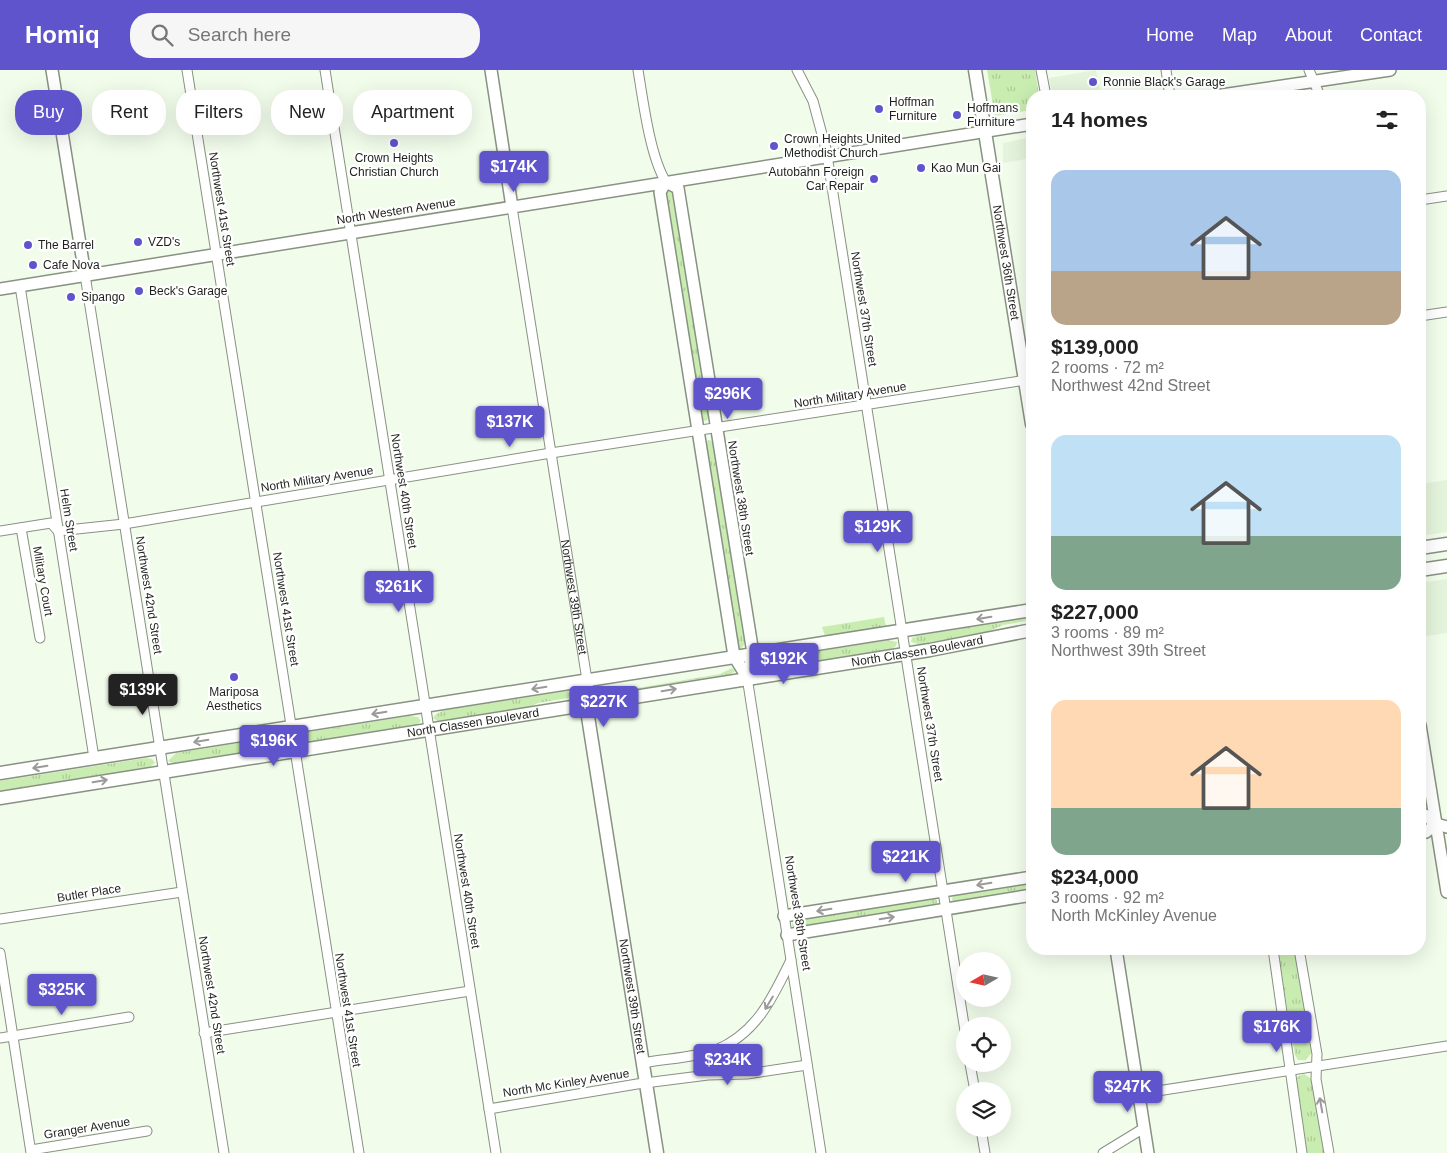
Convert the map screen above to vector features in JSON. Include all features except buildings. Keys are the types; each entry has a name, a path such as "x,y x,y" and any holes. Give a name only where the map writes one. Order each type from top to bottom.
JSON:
{"main road":[{"name":"Northwest 36th Street","path":"975,72 1026,380"},
{"path":"1426,547 1447,544"},
{"path":"1426,569 1447,566"},
{"name":"North Classen Boulevard","path":"0,773 1026,611"},
{"name":"North Classen Boulevard","path":"0,798 747,677 977,642 1026,631"},
{"name":"Northwest 39th Street","path":"587,680 586,704 657,1153"}],"street":[{"name":"Northwest 42nd Street","path":"52,70 224,1153"},
{"name":"Northwest 41st Street","path":"187,70 359,1153"},
{"name":"Northwest 40th Street","path":"325,70 496,1153"},
{"name":"Northwest 39th Street","path":"491,70 587,680"},
{"name":"Northwest 38th Street","path":"638,70 660,174 666,182 678,188 753,653 747,677 821,1153"},
{"name":"Northwest 37th Street","path":"798,70 813,101 827,156 963,1017"},
{"path":"1041,70 1045,90"},
{"path":"1166,70 1169,90"},
{"path":"1309,70 1312,82 1319,90"},
{"path":"1257,90 1390,70"},
{"name":"North Western Avenue","path":"0,289 1026,125"},
{"name":"Northwest 38th Street","path":"666,182 660,192 734,656 747,677"},
{"path":"1426,199 1447,196"},
{"name":"Helm Street","path":"20,286 94,758"},
{"path":"1426,315 1447,312"},
{"name":"North Military Avenue","path":"0,531 51,523 58,531 124,524 551,452 698,432 1026,380"},
{"name":"Military Court","path":"21,528 40,638"},
{"path":"1426,754 1441,825 1447,892"},
{"path":"1426,815 1441,825"},
{"path":"1426,832 1441,825"},
{"path":"784,916 1026,878"},
{"name":"Butler Place","path":"0,920 182,892"},
{"path":"787,935 1026,896"},
{"path":"0,953 31,1152"},
{"path":"1117,955 1148,1153"},
{"path":"1274,955 1302,1153"},
{"path":"1300,955 1317,1054 1316,1079 1329,1153"},
{"path":"643,1063 714,1051 734,1041 753,1026 768,1005 792,960"},
{"path":"204,1033 470,990"},
{"path":"0,1038 129,1017"},
{"path":"1138,1094 1447,1046"},
{"name":"North Mc Kinley Avenue","path":"489,1109 708,1075 747,1074 807,1065"},
{"path":"1103,1153 1144,1128"},
{"name":"Granger Avenue","path":"31,1152 147,1131"},
{"path":"982,1137 984,1153"}],"shaded area":[{"path":"1096,70 1100,90 1052,90 1049,78"},
{"path":"1026,138 1026,159 1003,163 1003,143"},
{"path":"1447,480 1447,532 1426,535 1426,483"},
{"path":"1447,579 1447,633 1426,636 1426,582"}],"green space":[{"path":"987,70 1035,70 1038,90 1026,90 1026,111 995,116"},
{"path":"668,188 674,190 710,416 706,421 700,419 664,194"},
{"path":"709,440 714,443 746,642 741,649 737,647 704,444"},
{"path":"884,617 886,627 825,636 822,627"},
{"path":"1026,617 1026,621 1003,625 976,637 921,645 911,642 912,638 920,634"},
{"path":"887,640 897,642 896,646 889,651 764,670 754,668 755,664 762,660"},
{"path":"732,668 735,671 729,676 603,696 602,694 720,674"},
{"path":"567,691 571,694 568,698 538,703 528,708 439,722 433,718 444,710"},
{"path":"409,716 418,717 421,721 415,726 309,743 301,741 300,737 309,732"},
{"path":"276,737 285,739 286,743 281,747 176,764 168,761 176,753"},
{"path":"146,758 152,759 155,763 147,769 0,793 0,781"},
{"path":"1026,882 1026,893 954,902 952,900 953,894"},
{"path":"934,897 937,901 936,907 795,928 792,926 793,920"},
{"path":"1278,955 1296,955 1312,1052 1306,1060 1298,1060 1295,1055"},
{"path":"1304,1074 1313,1080 1325,1153 1306,1153 1295,1088 1297,1077"}],"place":[{"name":"Ronnie Black's Garage","path":"1093,82"},
{"name":"Hoffman Furniture","path":"879,109"},
{"name":"Hoffmans Furniture","path":"957,115"},
{"name":"Crown Heights Christian Church","path":"394,143"},
{"name":"Crown Heights United Methodist Church","path":"774,146"},
{"name":"Kao Mun Gai","path":"921,168"},
{"name":"Autobahn Foreign Car Repair","path":"874,179"},
{"name":"VZD's","path":"138,242"},
{"name":"The Barrel","path":"28,245"},
{"name":"Cafe Nova","path":"33,265"},
{"name":"Beck's Garage","path":"139,291"},
{"name":"Sipango","path":"71,297"},
{"name":"Mariposa Aesthetics","path":"234,677"}]}
